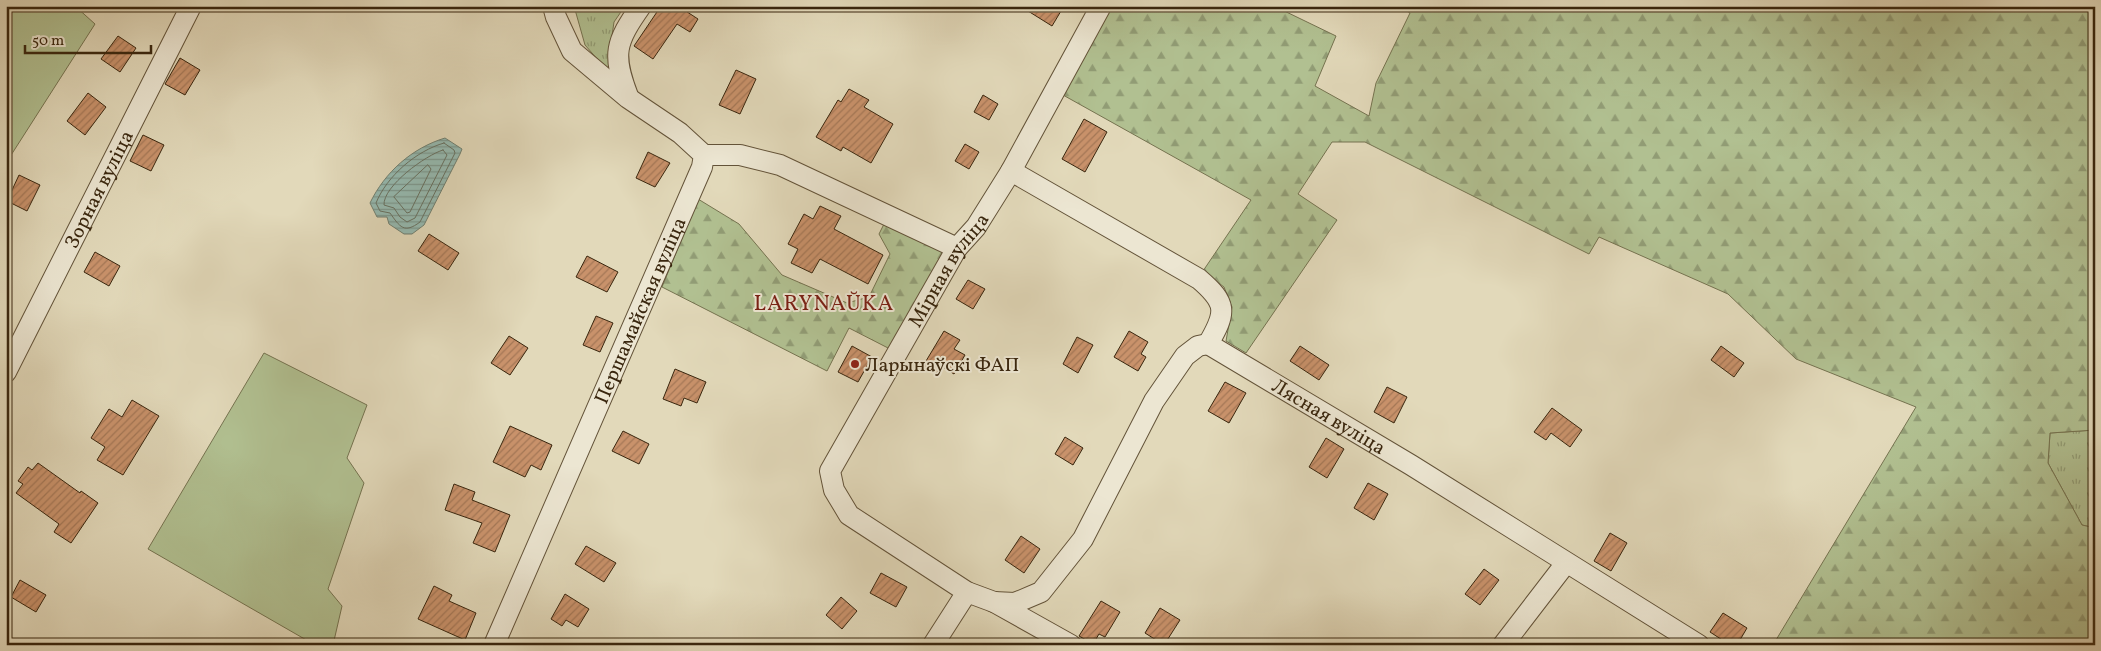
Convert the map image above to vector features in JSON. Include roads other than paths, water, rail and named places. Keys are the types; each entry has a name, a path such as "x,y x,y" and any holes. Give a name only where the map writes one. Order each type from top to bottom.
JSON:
{"street":[{"name":"Зорная вуліца","path":"6,372 191,6"},
{"path":"553,6 556,17 572,50 628,98 680,133 704,155 740,154 780,165 957,248"},
{"path":"628,98 618,71 617,49 627,25 640,6"},
{"name":"Мірная вуліца","path":"967,592 848,515 834,490 830,471 957,248 976,227 1011,171 1100,6"},
{"name":"Першамайская вуліца","path":"494,645 702,167 704,155"},
{"path":"994,602 1015,603 1041,592 1083,539 1154,401 1185,356 1198,346 1208,344 1217,329 1223,311 1216,293 1199,278 1011,171"},
{"name":"Лясная вуліца","path":"1208,344 1411,465 1699,645"},
{"path":"1503,645 1566,563"},
{"path":"934,645 967,592 994,602 1071,645"}],"water":[{"path":"445,138 462,149 460,154 424,225 412,234 404,234 389,224 387,217 377,217 370,203 383,181 401,163 421,148"}],"place":[{"name":"Ларынаўскі ФАП","path":"855,364"}],"district":[{"name":"LARYNAŬKA","path":"824,302"}]}
